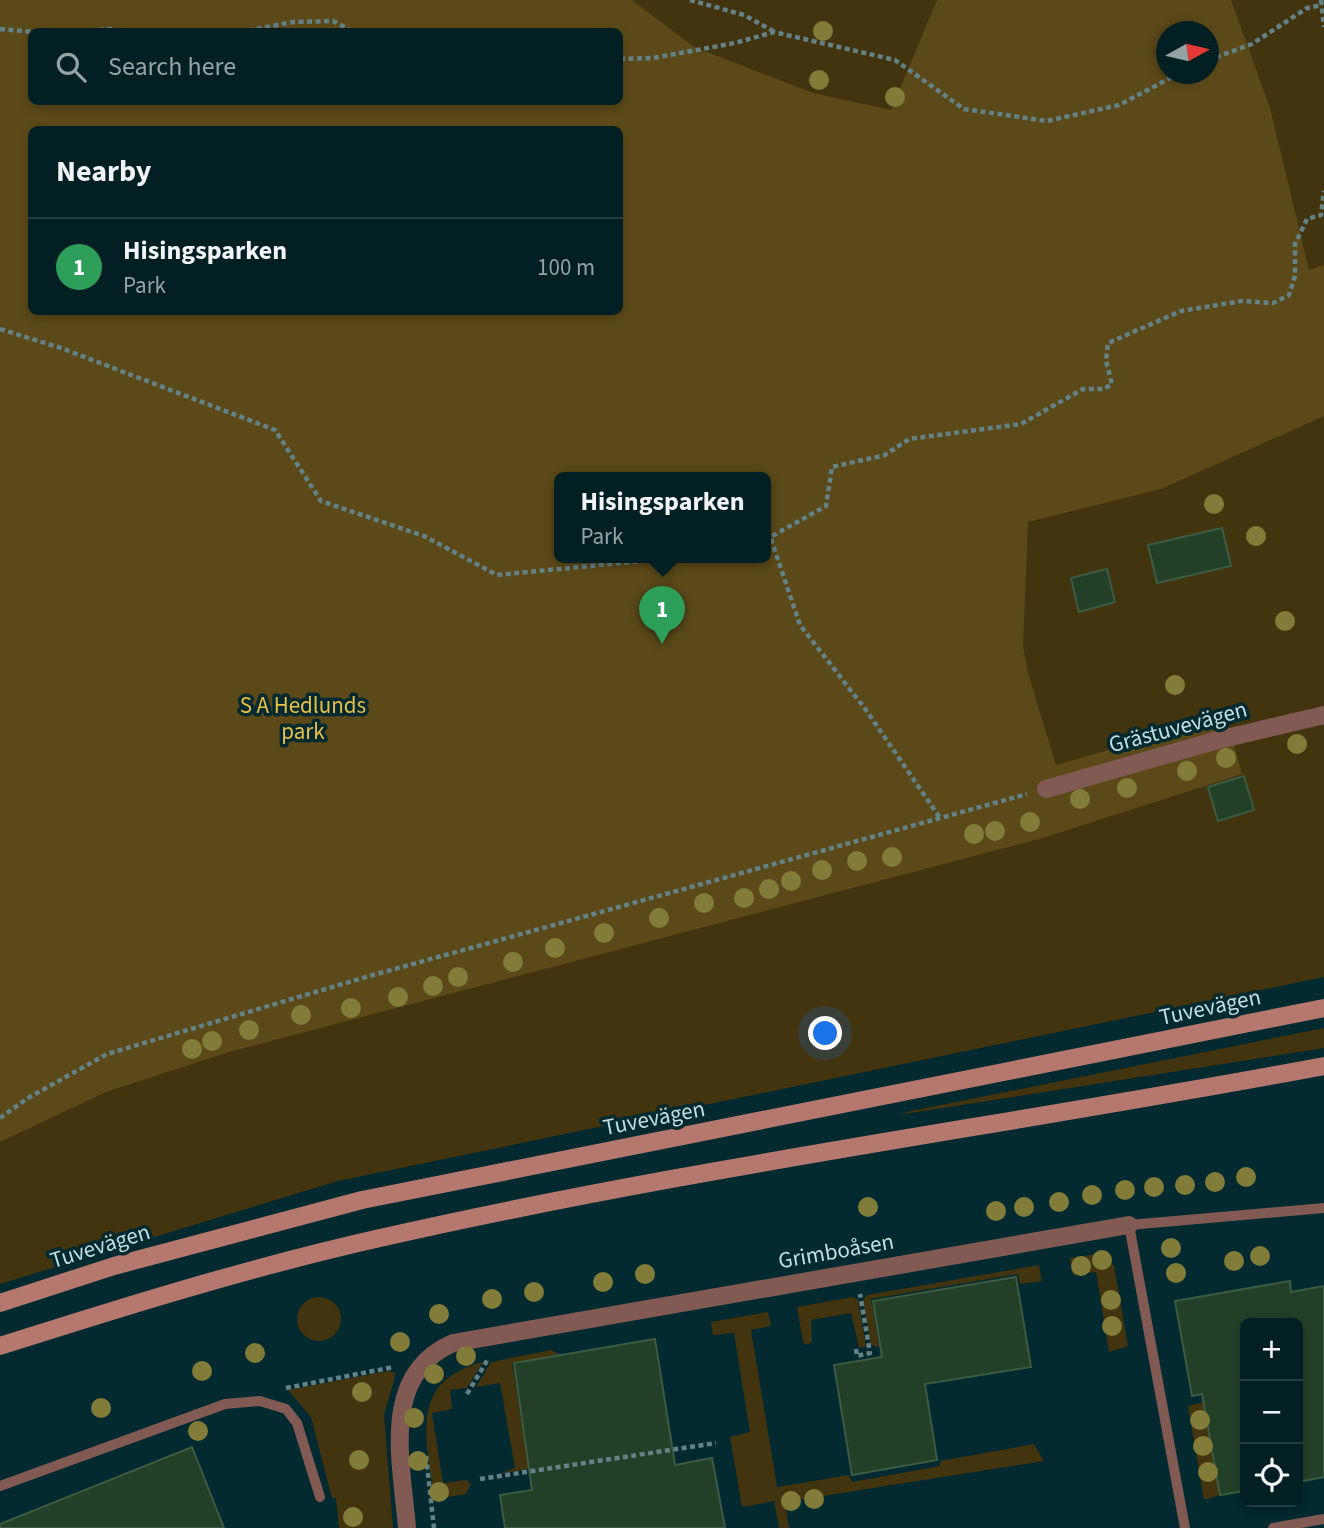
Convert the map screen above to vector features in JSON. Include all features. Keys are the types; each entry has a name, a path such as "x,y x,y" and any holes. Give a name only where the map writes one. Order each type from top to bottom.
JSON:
{"main road":[{"name":"Tuvevägen","path":"0,1303 114,1266 362,1200 1324,1008"},
{"path":"0,1346 184,1288 379,1238 601,1192 1324,1066"}],"street":[{"name":"Grästuvevägen","path":"1046,789 1218,740 1324,715"},
{"name":"Grimboåsen","path":"407,1528 399,1422 401,1401 417,1372 440,1348 464,1339 1129,1225"}],"lane":[{"path":"1185,1528 1129,1225 1324,1208"},
{"path":"0,1486 225,1404 260,1401 286,1409 296,1423 320,1497"},
{"path":"1273,1528 1324,1519"}],"path":[{"path":"690,0 744,15 774,32 895,60 964,109 1047,121 1119,105 1159,84"},
{"path":"1219,56 1252,44 1307,8 1322,3 1324,27"},
{"path":"261,28 293,22 333,21 347,28"},
{"path":"0,29 28,32"},
{"path":"623,59 653,58 774,32"},
{"path":"771,538 826,506 832,467 884,455 909,439 1021,424 1083,389 1104,389 1112,384 1106,362 1108,343 1181,311 1242,301 1273,303 1289,295 1295,276 1295,244 1307,219 1321,215 1324,191"},
{"path":"0,329 61,348 275,430 321,501 424,536 497,575 621,563"},
{"path":"771,548 800,625 866,710 940,818"},
{"path":"0,1118 28,1098 107,1054 366,978 1046,789"},
{"path":"847,1296 873,1291"},
{"path":"856,1349 857,1356 870,1353 860,1293"},
{"path":"477,1360 499,1357"},
{"path":"467,1394 489,1359"},
{"path":"260,1401 287,1387 361,1373 398,1367 417,1372"},
{"path":"480,1479 716,1443"},
{"path":"425,1447 434,1528"}],"green space":[{"name":"S A Hedlunds park","path":"0,0 1324,0 1324,977 338,1181 0,1284"},
{"name":"S A Hedlunds park","path":"0,0 632,0 694,47 813,93 891,110 937,0 1231,0 1270,108 1309,270 1324,265 1324,416 1161,489 1028,522 1023,646 1028,673 1056,765 1226,716 1242,774 1043,838 229,1052 106,1092 0,1142"},
{"path":"1324,1028 1324,1048 898,1115 911,1111"},
{"path":"1104,1253 1114,1266 1128,1346 1109,1352 1096,1272 1073,1275 1070,1258"},
{"path":"1039,1265 1042,1281 1020,1284 1018,1274 871,1299 879,1347 871,1345 863,1300 867,1295"},
{"path":"319,1297 334,1304 341,1319 334,1334 319,1341 304,1334 297,1319 304,1304"},
{"path":"853,1297 858,1300 866,1347 859,1348 851,1313 811,1320 812,1342 806,1345 803,1342 797,1307"},
{"path":"768,1312 771,1326 751,1330 777,1487 849,1475 852,1482 940,1466 940,1461 1034,1444 1044,1461 785,1502 789,1528 779,1528 774,1501 742,1507 730,1437 750,1432 734,1333 713,1335 711,1322"},
{"path":"551,1350 561,1355 512,1363 527,1457 573,1461 499,1474 515,1468 500,1383 476,1387 491,1362"},
{"path":"483,1362 467,1388 450,1390 452,1409 432,1413 443,1483 466,1480 471,1484 466,1494 434,1499 426,1435 432,1398 442,1383 459,1371"},
{"path":"388,1371 396,1373 384,1415 393,1528 339,1528 336,1498 332,1498 311,1417 288,1390"},
{"path":"1204,1402 1220,1495 1204,1500 1188,1406"}],"building":[{"path":"1222,528 1231,566 1157,583 1148,545"},
{"path":"1107,569 1115,602 1079,612 1071,578"},
{"path":"1244,776 1254,810 1218,821 1208,787"},
{"path":"1016,1277 1031,1367 925,1384 937,1460 852,1475 834,1365 882,1357 873,1301"},
{"path":"1290,1281 1291,1292 1324,1286 1324,1477 1303,1481 1303,1318 1240,1318 1240,1492 1220,1495 1202,1394 1192,1396 1175,1301"},
{"path":"655,1339 675,1465 712,1458 725,1528 505,1528 500,1495 532,1490 514,1363"},
{"path":"192,1447 224,1528 0,1528 0,1524"}],"place":[{"name":"Hisingsparken","path":"662,644"}]}
